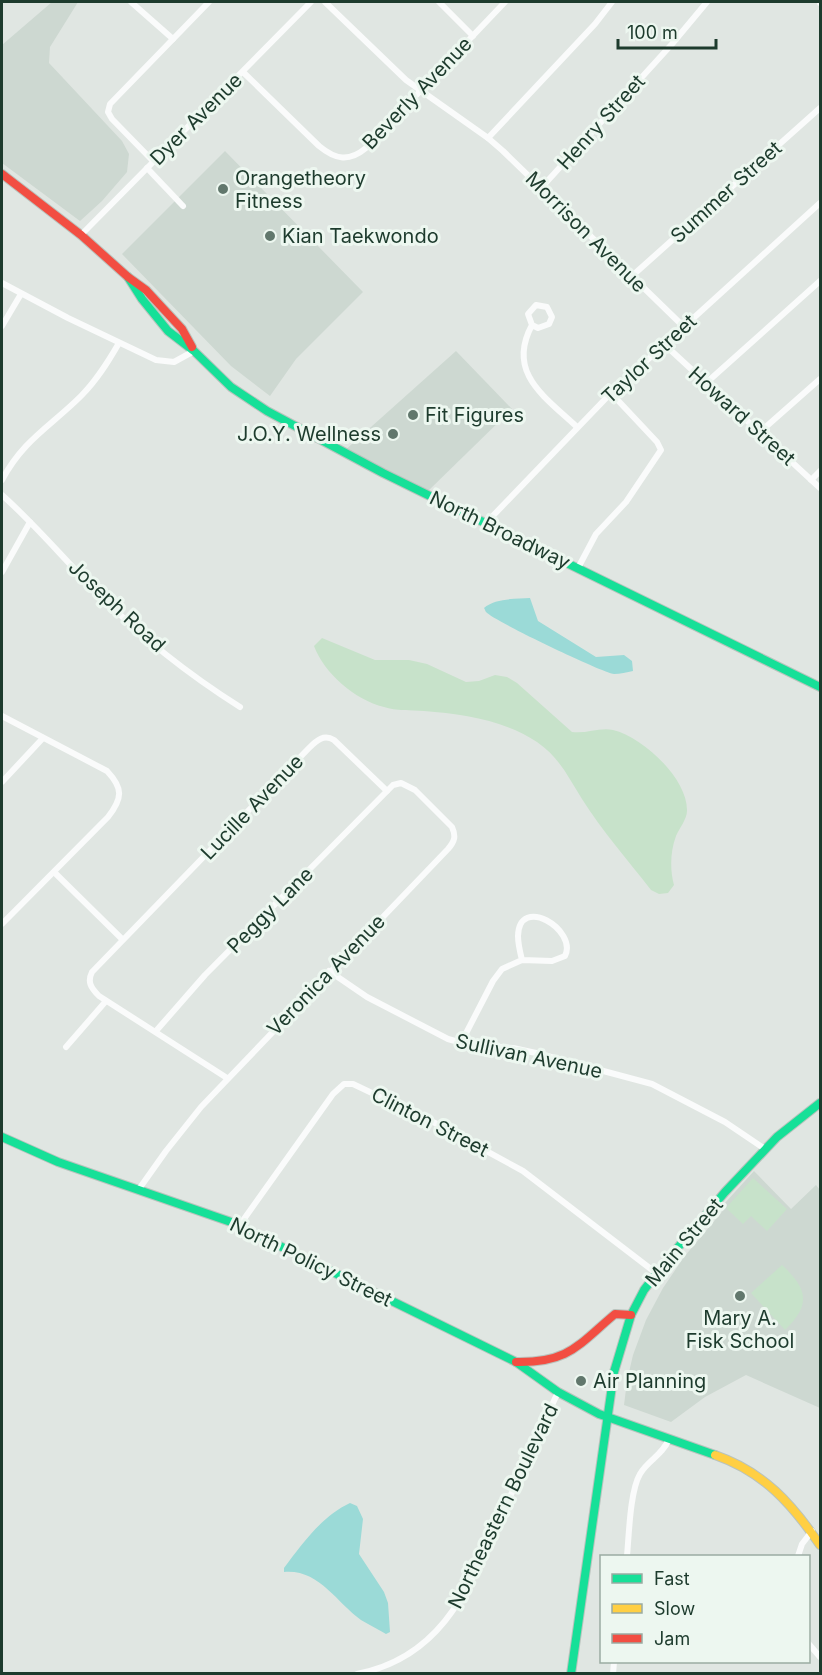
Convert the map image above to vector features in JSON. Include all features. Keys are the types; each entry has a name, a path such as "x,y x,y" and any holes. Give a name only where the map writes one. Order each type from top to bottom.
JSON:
{"main road":[{"name":"North Broadway","path":"2,174 81,235 128,277 142,299 168,331 194,351 231,387 267,411 343,453 820,687"},
{"name":"Main Street","path":"573,1671 614,1372 631,1315 656,1273 701,1220 765,1149 789,1126 820,1103"},
{"name":"North Policy Street","path":"2,1137 69,1165 203,1210 239,1226 516,1362 558,1392 608,1417 719,1456 747,1469 782,1496 812,1531 820,1545"},
{"path":"516,1362 544,1361 566,1355 586,1341 615,1314 631,1315"}],"street":[{"path":"131,2 173,39"},
{"path":"153,161 112,119 108,112 110,104 209,2"},
{"name":"Dyer Avenue","path":"81,235 311,2"},
{"name":"Morrison Avenue","path":"325,2 405,80 488,138 542,187 683,326"},
{"path":"439,2 472,36"},
{"name":"Beverly Avenue","path":"243,72 319,146 339,158 346,159 360,153 505,2"},
{"path":"488,138 588,32 612,2"},
{"name":"Henry Street","path":"542,187 707,2"},
{"name":"Summer Street","path":"632,276 820,108"},
{"path":"147,168 183,206"},
{"name":"Taylor Street","path":"486,523 611,393 820,203"},
{"path":"705,384 820,281"},
{"path":"2,283 119,343 166,363 178,361 194,351"},
{"path":"2,327 21,294"},
{"path":"532,325 523,347 523,364 527,375 542,394 577,427"},
{"path":"2,480 22,448 91,386 104,370 119,343"},
{"name":"Howard Street","path":"664,344 820,488"},
{"path":"759,433 820,379"},
{"path":"578,568 596,534 626,502 662,450 611,393"},
{"path":"811,480 820,471"},
{"name":"Joseph Road","path":"2,495 111,606 204,683 240,707"},
{"path":"2,572 30,522"},
{"path":"2,716 106,771 117,782 119,789 119,797 112,811 2,924"},
{"name":"Lucille Avenue","path":"227,1078 106,1000 91,986 90,976 96,966 122,939 320,739 330,737 334,740 387,791"},
{"path":"2,782 44,738"},
{"name":"Veronica Avenue","path":"140,1189 189,1120 453,843 455,834 452,827 415,790 401,783 393,785 387,791"},
{"name":"Peggy Lane","path":"156,1031 205,975 387,791"},
{"path":"54,872 122,939"},
{"path":"462,1043 495,976 507,966 522,960 552,962 565,956 568,950 566,943 554,925 538,916 524,922 519,930 518,938 522,960"},
{"name":"Sullivan Avenue","path":"329,971 367,998 448,1039 536,1053 652,1084 733,1126 765,1149"},
{"path":"66,1047 106,1000"},
{"name":"Clinton Street","path":"239,1226 333,1094 344,1084 354,1084 435,1123 523,1171 656,1273"},
{"name":"Northeastern Boulevard","path":"357,1674 380,1668 410,1654 436,1632 457,1607 476,1573 558,1392"},
{"path":"627,1555 636,1483 641,1471 663,1451 669,1439"},
{"path":"799,1555 802,1544 812,1531"},
{"path":"810,1645 820,1657"}],"shaded area":[{"path":"52,2 78,2 50,47 49,63 122,141 129,154 127,172 102,201 80,221 2,163 2,45"},
{"path":"225,151 363,292 296,359 270,396 231,366 122,254"},
{"path":"456,351 512,409 426,493 343,452"},
{"name":"Mary A. Fisk School","path":"754,1171 791,1209 816,1185 820,1190 820,1408 746,1375 705,1397 671,1422 624,1405 633,1355 646,1320 663,1288 684,1257 726,1207 724,1204"}],"green space":[{"path":"322,638 375,660 409,660 427,664 466,682 479,681 495,675 507,677 517,683 572,732 613,730 625,734 650,750 672,773 685,799 687,814 676,836 672,855 671,868 674,885 668,893 659,894 651,890 598,822 558,761 537,742 511,728 483,719 439,712 393,709 362,698 342,684 325,666 314,646"},
{"path":"753,1178 787,1209 767,1231 751,1216 743,1224 726,1208"},
{"path":"782,1265 797,1282 803,1297 799,1313 785,1330 751,1293"}],"water":[{"path":"530,598 538,621 596,657 624,655 632,661 633,671 614,674 590,665 493,617 484,608 500,601"},
{"path":"350,1503 357,1506 363,1519 359,1554 384,1592 388,1603 390,1632 386,1634 361,1620 317,1581 296,1572 284,1572 284,1568 313,1531 330,1515"}],"traffic: fast":[{"path":"128,277 142,299 168,331 194,351 231,387 267,411 383,473 820,687"},
{"path":"571,1674 614,1372 631,1315 644,1290 663,1265 725,1192 777,1137 820,1103"},
{"path":"2,1137 58,1162 231,1222 516,1362 558,1392 599,1414 715,1455"}],"traffic: slow":[{"path":"715,1455 748,1470 775,1491 799,1516 820,1545"}],"traffic: jam":[{"path":"2,174 81,235 146,290 182,329 192,347"},
{"path":"516,1362 549,1359 561,1355 572,1350 615,1314 631,1315"}],"place":[{"name":"Orangetheory Fitness","path":"223,189"},
{"name":"Kian Taekwondo","path":"270,236"},
{"name":"Fit Figures","path":"413,415"},
{"name":"J.O.Y. Wellness","path":"393,434"},
{"name":"Mary A. Fisk School","path":"740,1296"},
{"name":"Air Planning","path":"581,1381"}]}
